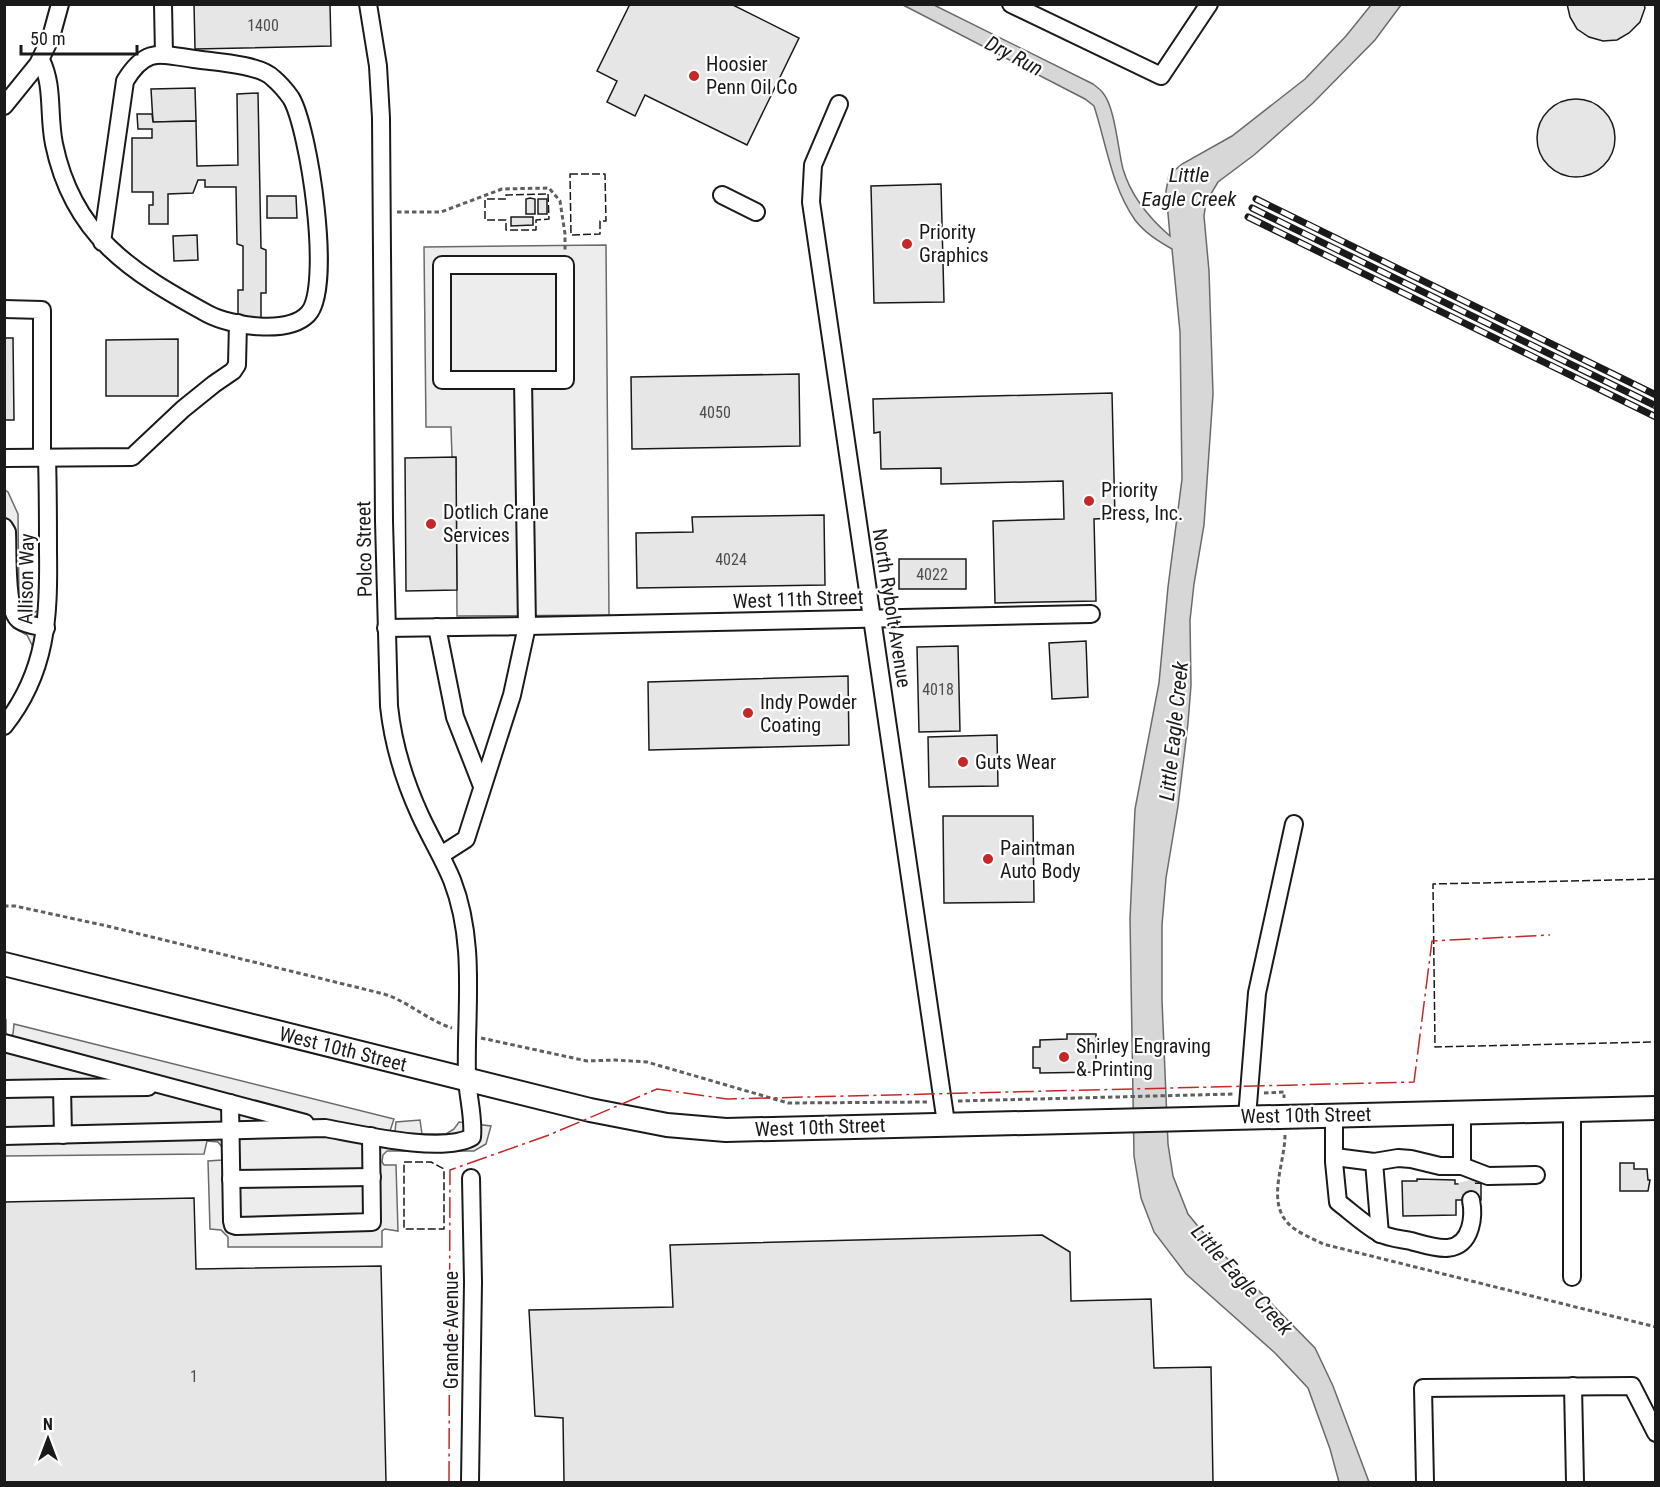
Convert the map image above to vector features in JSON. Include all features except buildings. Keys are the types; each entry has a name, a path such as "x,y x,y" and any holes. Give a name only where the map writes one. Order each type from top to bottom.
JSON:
{"main road":[{"name":"West 10th Street","path":"4,964 590,1110 668,1125 726,1130 944,1112 1090,1120 1656,1108"}],"street":[{"path":"4,106 40,60 51,37 60,4"},
{"path":"163,4 164,55"},
{"name":"Polco Street","path":"368,4 381,102 387,684 393,735 412,797 456,891 465,929 468,956 467,1080 473,1127 472,1137 463,1142 425,1143 371,1136"},
{"path":"1011,4 1161,76 1209,4"},
{"path":"40,60 48,79 54,141 62,177 77,209 102,242 155,285 213,316 238,323 277,327 291,324 308,314 315,299 319,278 316,206 304,134 291,98 271,76 252,69 164,55 149,56 136,64 125,81 102,242"},
{"name":"North Rybolt Avenue","path":"839,104 813,165 811,202 944,1112"},
{"path":"722,195 756,212"},
{"path":"442,265 565,266 565,380 523,380 442,380 442,265"},
{"name":"Allison Way","path":"4,309 42,310 49,594 46,628 33,678 20,704 4,726"},
{"path":"4,458 132,457 183,409 233,371 237,365 238,323"},
{"path":"441,855 466,839 512,695 527,626 523,380"},
{"path":"4,527 7,532 10,602 13,614 21,622 46,628"},
{"name":"West 11th Street","path":"386,628 1091,614"},
{"path":"437,627 455,717 482,786"},
{"path":"1247,1117 1257,993 1294,824"},
{"path":"4,1043 325,1128 371,1136 373,1219 369,1224 233,1225 230,1103"},
{"path":"4,1089 168,1087"},
{"path":"62,1088 63,1135"},
{"path":"1572,1109 1572,1277"},
{"path":"1462,1112 1464,1174"},
{"path":"1334,1115 1338,1202 1380,1234 1443,1249 1458,1246 1465,1241 1473,1216 1471,1200"},
{"path":"4,1136 325,1128"},
{"path":"1335,1157 1374,1162 1398,1158 1420,1160 1464,1174 1536,1175"},
{"path":"1374,1162 1380,1234"},
{"path":"231,1179 372,1178"},
{"name":"Grande Avenue","path":"470,1482 473,1282 471,1178"},
{"path":"1573,1386 1575,1482"},
{"path":"1425,1482 1423,1388 1632,1386 1656,1433"}],"path":[{"path":"382,212 441,212 502,189 549,188 560,201 565,234 565,266"},
{"path":"4,906 15,906 107,926 384,994 400,999 442,1025 491,1042 587,1061 647,1062 788,1104 944,1112 1090,1097 1219,1095"}],"shaded area":[{"path":"606,245 609,615 457,616 456,458 452,457 451,427 426,427 424,247"},
{"path":"5,490 18,514 19,601 24,612 31,614 41,609 33,647 27,635 14,628 5,610"},
{"path":"4,1020 6,1020 6,1036 9,1038 13,1034 14,1024 394,1119 390,1131 393,1134 396,1122 420,1120 422,1134 446,1134 459,1122 491,1126 486,1144 474,1151 387,1151 383,1155 384,1165 396,1165 398,1231 385,1229 382,1231 382,1247 228,1247 228,1237 221,1230 210,1229 208,1161 222,1160 222,1147 218,1142 207,1141 204,1154 5,1156"}],"water":[{"name":"Little Eagle Creek","path":"903,5 934,5 1099,88 1110,108 1126,179 1148,214 1170,236 1166,191 1169,175 1182,164 1232,136 1305,79 1346,36 1371,5 1401,5 1375,40 1313,103 1254,155 1218,182 1206,202 1204,216 1209,271 1213,394 1204,525 1190,620 1191,685 1188,723 1166,878 1162,925 1162,1000 1168,1144 1173,1176 1188,1214 1210,1241 1315,1348 1333,1386 1369,1482 1339,1482 1308,1388 1275,1353 1186,1274 1154,1232 1141,1198 1134,1156 1130,919 1135,809 1159,683 1168,587 1182,479 1180,332 1172,249 1143,229 1127,207 1110,165 1094,106 1085,99"}],"tunnel":[{"path":"1466,1181 1471,1200"}],"railway":[{"path":"1256,199 1656,395"},
{"path":"1252,208 1656,406"},
{"path":"1248,217 1656,417"}],"fence":[{"path":"570,174 605,174 606,221 600,221 600,234 571,235 570,174"},
{"path":"548,194 549,219 536,220 536,230 506,230 506,220 485,220 485,199 506,199 506,195 548,194"},
{"path":"1656,879 1433,884 1435,1047 1656,1042"},
{"path":"404,1162 431,1162 444,1169 444,1229 404,1229 404,1162"}],"power":[{"path":"449,1482 450,1170 549,1135 657,1089 727,1099 1414,1082 1432,941 1550,935"}],"place":[{"name":"Hoosier Penn Oil Co","path":"694,76"},
{"name":"Priority Graphics","path":"907,244"},
{"name":"Priority Press, Inc.","path":"1089,501"},
{"name":"Dotlich Crane Services","path":"431,524"},
{"name":"Indy Powder Coating","path":"748,713"},
{"name":"Guts Wear","path":"963,762"},
{"name":"Paintman Auto Body","path":"988,859"},
{"name":"Shirley Engraving & Printing","path":"1064,1057"}],"water label":[{"name":"Dry Run","path":"1014,56"}]}
